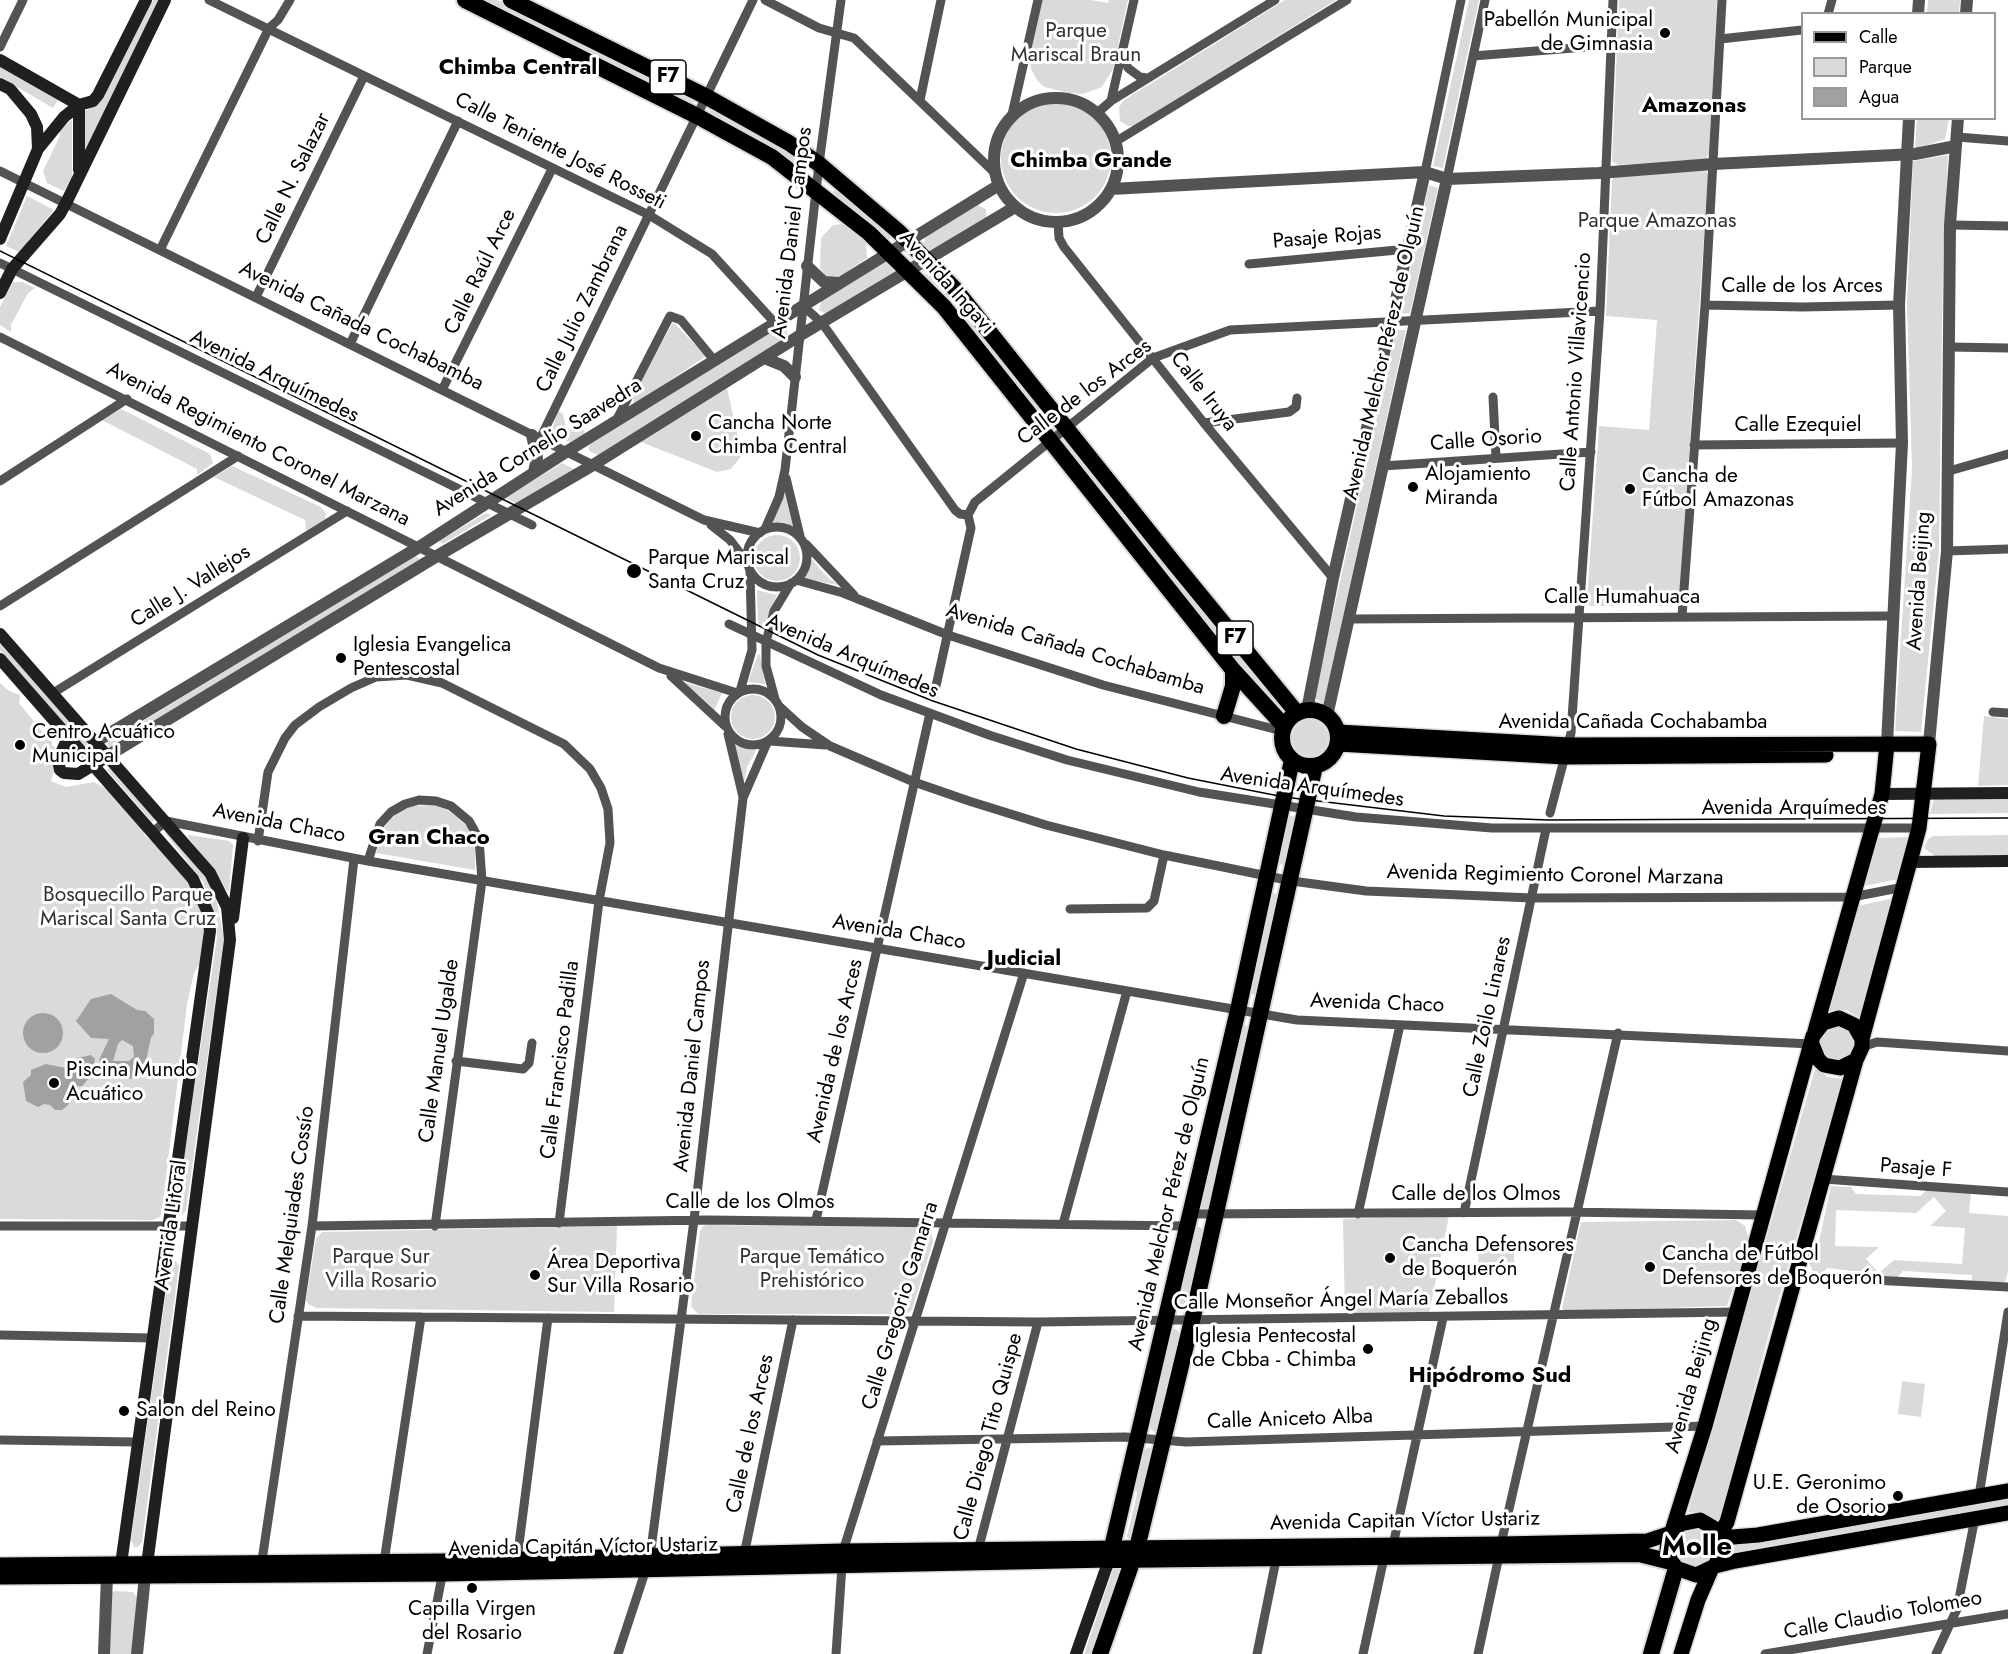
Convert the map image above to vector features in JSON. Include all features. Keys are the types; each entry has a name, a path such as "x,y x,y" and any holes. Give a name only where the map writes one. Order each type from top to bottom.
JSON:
{"highway":[{"name":"Avenida Ingavi","path":"465,0 697,116 772,157 816,190 889,252 944,307 1049,442 1283,729"},
{"name":"Avenida Ingavi","path":"511,0 707,97 789,143 819,164 907,240 956,289 1066,428 1302,712"},
{"path":"1224,716 1233,686 1233,670"},
{"path":"1302,712 1327,716 1338,738 1329,759 1315,766 1303,766 1292,760 1282,744 1283,729 1302,712"},
{"name":"Avenida Melchor Pérez de Olguín","path":"1111,1554 1238,1010 1292,760"},
{"path":"1100,1654 1135,1554 1163,1441 1292,881 1315,766"},
{"name":"Avenida Capitan Víctor Ustariz","path":"1167,1561 1278,1553 1500,1550 1631,1553 1674,1565"},
{"name":"Avenida Capitán Víctor Ustariz","path":"1111,1554 1135,1554 1167,1561"},
{"path":"1651,1654 1674,1565"}],"main road":[{"path":"0,60 79,105 86,105 98,95 146,0"},
{"path":"0,293 12,269 66,203 165,0"},
{"path":"0,84 10,89 32,114 37,127 38,150"},
{"path":"0,239 26,183 38,150 64,117 79,105"},
{"path":"79,105 79,174"},
{"path":"0,634 166,821"},
{"path":"0,659 153,832"},
{"path":"69,735 58,760 60,770 73,776 109,755"},
{"name":"Avenida Cañada Cochabamba","path":"1338,738 1567,751 1929,749"},
{"name":"Avenida Beijing","path":"1672,1532 1705,1426 1882,794 1887,749"},
{"name":"Avenida Beijing","path":"1720,1536 1727,1522 1904,887 1919,828 1929,749"},
{"name":"Avenida Arquímedes","path":"1882,794 2008,793"},
{"name":"Avenida Litoral","path":"146,1570 230,940 227,907 217,883 166,821"},
{"name":"Avenida Litoral","path":"112,1568 137,1442 210,931 203,897 193,879 153,832"},
{"path":"230,940 243,838"},
{"path":"1910,862 2008,861"},
{"path":"1839,1018 1854,1024 1860,1049 1848,1066 1832,1068 1818,1059 1812,1040 1823,1023 1839,1018"},
{"path":"1720,1536 1758,1535 2008,1491"},
{"path":"1681,1654 1698,1600 1713,1568 1722,1553 1720,1536 1709,1524 1695,1520 1680,1524 1672,1532 1667,1544 1674,1565 1691,1575 1713,1568 2008,1513"},
{"name":"Avenida Capitan Víctor Ustariz","path":"1500,1550 1647,1541 1672,1532"},
{"name":"Avenida Capitan Víctor Ustariz","path":"1135,1554 1278,1553"},
{"name":"Avenida Capitán Víctor Ustariz","path":"0,1565 146,1570 261,1569 1111,1554"},
{"name":"Avenida Melchor Pérez de Olguín","path":"1076,1654 1111,1554"},
{"name":"Avenida Capitán Víctor Ustariz","path":"261,1569 384,1562 443,1567 517,1560 648,1563 744,1555 842,1558"},
{"name":"Avenida Capitán Víctor Ustariz","path":"0,1577 112,1568"}],"street":[{"path":"0,47 23,0"},
{"name":"Calle Teniente José Rosseti","path":"209,0 649,216 712,254 775,323"},
{"path":"160,250 269,28 278,20 290,0"},
{"name":"Calle Julio Zambrana","path":"536,437 649,216 753,0"},
{"path":"765,0 819,28 854,38 920,100 997,180 1015,207 1033,218 1058,222 1072,220 1090,212 1111,189 1118,161 1115,142 1105,122 1096,114 1068,100 1047,99 1027,106 1011,118"},
{"name":"Avenida Daniel Campos","path":"762,531 776,503 785,470 802,305 841,0"},
{"path":"920,100 941,0"},
{"path":"997,180 996,144 1011,118 1038,0"},
{"path":"1111,101 1134,0"},
{"path":"1096,114 1111,101 1147,78 1275,0"},
{"path":"1115,142 1347,0"},
{"name":"Avenida Melchor Pérez de Olguín","path":"1302,712 1408,249 1461,0"},
{"name":"Avenida Melchor Pérez de Olguín","path":"1327,716 1485,0"},
{"name":"Calle Antonio Villavicencio","path":"1567,751 1600,311 1612,0"},
{"path":"1682,616 1704,305 1722,0"},
{"path":"1720,39 1801,30"},
{"path":"1473,56 1611,45"},
{"path":"1122,52 1128,68 1147,78"},
{"name":"Calle N. Salazar","path":"256,297 364,76"},
{"name":"Avenida Beijing","path":"1887,749 1902,443 1899,305 1905,155 1909,120"},
{"name":"Avenida Beijing","path":"1929,749 1947,551 1950,225 1958,120"},
{"path":"350,344 459,121"},
{"path":"1111,189 1122,191 1425,172 1447,179 1607,172 1713,164 1905,155 1956,142 2008,141"},
{"name":"Calle Raúl Arce","path":"442,390 552,169"},
{"name":"Avenida Cañada Cochabamba","path":"0,171 704,520 729,540 749,567"},
{"name":"Avenida Cornelio Saavedra","path":"97,741 419,547 534,472 889,252 997,180"},
{"name":"Avenida Cornelio Saavedra","path":"109,755 437,556 593,465 799,336 910,272 1015,207"},
{"name":"Calle Iruya","path":"1058,222 1059,238 1064,247 1204,423 1333,578"},
{"path":"1950,225 2008,226"},
{"name":"Pasaje Rojas","path":"1249,264 1408,249"},
{"name":"Avenida Arquímedes","path":"0,263 532,525"},
{"path":"807,266 824,282 839,283"},
{"path":"802,305 822,323 955,510 960,514 968,515 970,528 934,695"},
{"name":"Calle de los Arces","path":"1704,305 1802,307 1899,305"},
{"name":"Calle de los Arces","path":"968,515 975,502 1153,358 1230,330 1600,311"},
{"path":"616,421 670,316 681,320 714,360"},
{"name":"Avenida Regimiento Coronel Marzana","path":"0,337 659,668 739,692"},
{"path":"1950,347 2008,348"},
{"path":"764,358 784,366 795,377"},
{"path":"1493,397 1496,458"},
{"path":"1204,423 1289,412 1296,407 1297,398"},
{"path":"0,481 127,399"},
{"path":"534,472 537,458 536,437"},
{"name":"Calle Ezequiel","path":"1694,445 1902,443"},
{"name":"Calle Osorio","path":"1383,466 1591,452"},
{"path":"1949,471 2008,454"},
{"path":"0,606 238,456"},
{"name":"Avenida Daniel Campos","path":"785,470 789,498 802,539"},
{"name":"Calle J. Vallejos","path":"54,693 347,511"},
{"name":"Avenida Cañada Cochabamba","path":"704,520 762,531"},
{"path":"784,527 802,539 807,559 774,611 766,642 766,666 777,702 779,726 768,742 752,745 741,742 726,728 725,709 739,692 750,662 753,636 750,546 762,531 784,527"},
{"name":"Avenida Cañada Cochabamba","path":"802,539 858,599"},
{"path":"1947,551 2008,549"},
{"path":"749,567 756,578 767,585 781,587 794,582"},
{"name":"Avenida Cañada Cochabamba","path":"794,582 858,599 948,635 1104,685 1283,729"},
{"name":"Calle Humahuaca","path":"1350,619 1894,615"},
{"name":"Avenida Arquímedes","path":"729,624 871,690 1034,749 1135,779 1306,810 1443,825 1546,829 1919,828"},
{"name":"Avenida Regimiento Coronel Marzana","path":"659,668 696,696 726,728"},
{"name":"Calle Francisco Padilla","path":"258,841 268,772 285,738 295,725 319,706 365,681 390,675 425,677 442,683 564,744 590,769 601,788 611,828 599,901 559,1223"},
{"path":"739,692 758,689 777,702"},
{"name":"Avenida Regimiento Coronel Marzana","path":"777,702 802,727 830,746 914,782 1046,825 1164,855 1292,881 1366,891 1532,898 1852,897 1904,887"},
{"path":"1993,712 2008,713"},
{"name":"Avenida de los Arces","path":"816,1220 930,713"},
{"name":"Avenida Daniel Campos","path":"726,728 743,798"},
{"name":"Avenida Regimiento Coronel Marzana","path":"768,742 797,741 830,746"},
{"name":"Avenida Daniel Campos","path":"618,1654 648,1563 694,1220 743,798 768,742"},
{"path":"1550,813 1567,751"},
{"name":"Calle Manuel Ugalde","path":"368,861 380,824 391,812 405,804 436,801 461,813 475,830 482,856 482,880 435,1226"},
{"path":"153,832 166,821"},
{"name":"Avenida Chaco","path":"166,821 354,859 1298,1020 1812,1040"},
{"name":"Calle Zoilo Linares","path":"1464,1213 1546,829"},
{"path":"1070,909 1148,908 1154,901 1164,855"},
{"name":"Calle Melquiades Cossío","path":"261,1569 312,1226 354,859"},
{"name":"Calle Gregorio Gamarra","path":"836,1654 842,1558 1023,973"},
{"path":"1063,1224 1127,991"},
{"path":"1358,1214 1400,1025"},
{"path":"1478,1654 1618,1033"},
{"path":"1860,1049 1876,1042 2008,1051"},
{"path":"456,1061 523,1069 529,1064 532,1043"},
{"name":"Pasaje F","path":"1823,1179 2008,1192"},
{"name":"Calle de los Olmos","path":"312,1226 435,1226 694,1220 1063,1224 1188,1220 1215,1214 1763,1215"},
{"path":"0,1226 192,1226"},
{"path":"1795,1276 2008,1287"},
{"name":"Calle Monseñor Ángel María Zeballos","path":"298,1316 914,1323 1191,1322 1737,1312"},
{"path":"1979,1496 2008,1312"},
{"path":"384,1562 421,1317"},
{"path":"517,1560 548,1318"},
{"path":"1363,1654 1418,1434 1443,1318"},
{"name":"Calle de los Arces","path":"744,1555 793,1320"},
{"name":"Calle Diego Tito Quispe","path":"976,1556 1038,1322"},
{"path":"0,1335 152,1338"},
{"name":"Calle Aniceto Alba","path":"878,1441 1008,1438 1163,1441 1705,1426"},
{"path":"0,1440 137,1442"},
{"path":"1936,1654 1957,1609 1975,1518"},
{"path":"1257,1654 1278,1553"},
{"path":"427,1654 443,1567"},
{"name":"Avenida Litoral","path":"104,1654 112,1568"},
{"name":"Avenida Litoral","path":"137,1654 146,1570"},
{"name":"Calle Claudio Tolomeo","path":"1764,1654 2008,1614"}],"green space":[{"path":"153,0 160,0 85,150 85,111 97,104 102,96"},
{"path":"480,0 497,0 693,96 696,100 690,104"},
{"name":"Parque Mariscal Braun","path":"1042,0 1091,0 1108,3 1109,0 1128,0 1113,69 1102,87 1083,94 1069,93 1044,87 1037,80 1031,69 1030,56"},
{"path":"1285,0 1336,0 1133,126 1120,121 1119,107 1124,100"},
{"path":"1469,0 1479,0 1443,168 1433,166"},
{"name":"Parque Amazonas","path":"1619,0 1717,0 1709,154 1706,159 1618,165 1612,161"},
{"path":"1928,0 1960,0 1959,12 1927,12"},
{"path":"0,67 58,100 53,108 0,77"},
{"path":"1056,103 1077,108 1095,119 1106,137 1111,158 1106,179 1095,197 1077,208 1056,213 1035,208 1017,197 1006,179 1001,158 1006,137 1017,119 1035,108"},
{"path":"717,109 804,161 804,166 799,168 710,113 710,110"},
{"path":"72,120 72,178 64,191 47,183 43,171 59,138 61,127"},
{"path":"1917,120 1949,120 1945,139 1915,149"},
{"path":"1948,155 1943,263 1939,549 1921,732 1895,731 1912,468 1907,305 1913,161"},
{"name":"Parque Amazonas","path":"1705,171 1708,174 1679,601 1672,606 1589,606 1587,600 1599,426 1649,430 1657,320 1606,316 1612,180 1615,176"},
{"path":"1429,185 1438,188 1410,313 1400,314"},
{"path":"835,187 893,238 886,240 833,194"},
{"path":"27,196 54,210 19,252 6,246"},
{"path":"977,205 986,209 986,218 932,250 924,245 925,237"},
{"path":"844,224 866,241 867,258 837,278 831,278 825,275 820,268 821,238 833,225"},
{"path":"884,263 890,263 894,267 894,273 826,314 819,310 821,301"},
{"path":"927,272 955,299 1055,425 1050,430 924,276"},
{"path":"13,282 22,282 35,288 28,293 11,325 11,332 0,325 0,307"},
{"path":"673,322 706,356 634,405 633,396"},
{"path":"784,323 788,323 787,338 598,455 589,451 589,445"},
{"path":"1396,330 1406,330 1324,703 1312,697 1322,662"},
{"path":"727,388 742,455 731,469 717,472 641,442"},
{"path":"121,409 210,454 213,463 197,475 197,469 102,420"},
{"path":"558,411 563,414 566,427 575,432 584,430 585,434 570,442 556,438 552,429"},
{"path":"1068,443 1257,678 1289,708 1277,714 1064,447"},
{"path":"562,463 578,471 521,506 505,498"},
{"path":"232,466 321,507 326,514 325,519 306,531 305,520 214,477"},
{"path":"783,486 789,512 793,526 773,523"},
{"path":"486,513 491,515 443,544 439,541"},
{"path":"777,535 786,536 794,541 799,549 799,567 794,575 786,580 777,581 768,580 760,575 755,567 754,558 755,549 760,541 768,536"},
{"path":"415,556 420,559 109,748 107,743"},
{"path":"812,559 824,574 838,585 804,579"},
{"path":"757,590 777,595 763,627 758,624"},
{"path":"0,644 95,750 90,753 0,650"},
{"path":"758,654 760,655 765,684 748,682"},
{"path":"684,682 722,693 714,711 713,708"},
{"name":"Bosquecillo Parque Mariscal Santa Cruz","path":"0,683 9,691 20,695 19,703 48,739 52,736 52,745 60,753 51,781 66,787 94,782 123,798 141,819 144,835 168,853 185,874 205,915 206,953 194,973 187,1004 162,1210 160,1217 153,1220 0,1219"},
{"path":"753,695 768,702 775,717 768,732 753,739 738,732 731,717 738,702"},
{"path":"1984,716 2008,719 2008,785 1978,786"},
{"path":"1310,720 1323,725 1328,738 1323,751 1310,756 1297,751 1292,738 1297,725"},
{"path":"732,744 756,751 747,767 743,788"},
{"path":"111,767 156,819 152,822 107,770"},
{"path":"1934,799 2008,799 2008,813 1930,814"},
{"path":"434,805 449,811 467,826 475,849 475,870 376,853 384,827 398,812 408,806"},
{"path":"1287,815 1297,817 1286,864 1281,865 1278,861"},
{"path":"167,831 199,869 215,893 224,939 186,1211 182,1215 176,1211 217,937 216,919 203,882 165,833"},
{"path":"2008,835 2008,855 1935,856 1924,848 1928,839 1933,836"},
{"path":"187,836 229,841 233,845 229,891"},
{"path":"1911,837 1899,879 1864,886 1878,838"},
{"path":"1271,893 1278,894 1257,995 1254,995 1249,992"},
{"path":"1894,898 1861,1018 1846,1010 1828,1011 1858,906"},
{"path":"1245,1025 1250,1030 1210,1206 1204,1210 1199,1207 1241,1026"},
{"path":"1838,1025 1851,1030 1856,1043 1851,1056 1838,1061 1825,1056 1820,1043 1825,1030"},
{"path":"1815,1069 1828,1077 1843,1079 1776,1307 1719,1522 1701,1513 1688,1512"},
{"path":"1831,1186 1851,1187 1856,1194 1920,1196 1927,1190 1971,1192 1969,1213 2008,1216 2008,1272 2005,1282 1972,1283 1972,1275 1903,1271 1897,1278 1870,1277 1875,1273 1867,1266 1860,1272 1827,1268 1821,1275 1815,1275 1808,1261 1812,1250 1818,1246","holes":["1934,1197 1946,1211 1930,1226 1965,1228 1962,1264 1894,1260 1879,1273 1866,1259 1879,1247 1835,1246 1836,1210 1916,1213"]},
{"path":"1449,1216 1429,1313 1345,1314 1343,1219"},
{"name":"Cancha de Fútbol Defensores de Boquerón","path":"1736,1220 1745,1226 1749,1240 1727,1306 1564,1311 1562,1308 1581,1222"},
{"name":"Parque Sur Villa Rosario","path":"617,1226 614,1312 316,1308 308,1304 306,1300 316,1239 322,1232"},
{"name":"Parque Temático Prehistórico","path":"703,1226 914,1227 925,1228 932,1234 933,1242 912,1310 907,1314 698,1314 691,1306 700,1231"},
{"path":"1196,1227 1200,1227 1205,1232 1186,1308 1181,1313 1176,1309"},
{"path":"1478,1248 1514,1248 1514,1274 1479,1275"},
{"path":"647,1256 673,1256 671,1269 647,1268"},
{"path":"175,1260 179,1266 142,1542 138,1547 134,1547 131,1540 170,1264"},
{"path":"1172,1329 1176,1329 1181,1334 1158,1431 1155,1432 1151,1430 1150,1425"},
{"path":"1902,1381 1925,1384 1921,1417 1898,1414"},
{"path":"1149,1447 1154,1452 1134,1538 1129,1542 1127,1536 1137,1494 1135,1484 1143,1451"},
{"path":"2008,1497 2008,1506 1733,1555 1736,1541"},
{"path":"1694,1529 1701,1530 1707,1535 1712,1541 1712,1555 1707,1561 1701,1566 1694,1567 1687,1566 1681,1561 1676,1555 1675,1548 1676,1541 1681,1535 1687,1530"},
{"path":"1113,1569 1124,1569 1094,1654 1084,1654"},
{"path":"133,1592 137,1597 132,1654 107,1654 110,1593"}],"water":[{"path":"111,994 137,1010 145,1011 154,1019 154,1034 151,1037 145,1066 136,1077 130,1079 107,1077 103,1073 99,1060 109,1039 91,1038 76,1021 91,999","holes":["122,1040 133,1046 134,1057 129,1061 113,1061 118,1044"]},
{"path":"43,1013 51,1014 57,1019 62,1025 62,1041 57,1047 51,1052 43,1053 35,1052 29,1047 24,1041 23,1033 24,1025 29,1019 35,1014"},
{"name":"Piscina Mundo Acuático","path":"91,1055 95,1059 92,1075 82,1086 78,1086 68,1105 62,1110 55,1110 50,1105 44,1104 38,1107 26,1101 23,1082 31,1075 31,1070 46,1064 71,1069 78,1058"}],"tram line":[{"path":"0,251 818,655 933,701 1076,749 1188,778 1284,797 1444,816 1548,820 2008,818"}],"place":[{"name":"Pabellón Municipal de Gimnasia","path":"1665,33"},
{"name":"Cancha Norte Chimba Central","path":"696,436"},
{"name":"Alojamiento Miranda","path":"1413,487"},
{"name":"Cancha de Fútbol Amazonas","path":"1630,489"},
{"name":"Parque Mariscal Santa Cruz","path":"634,571"},
{"name":"Iglesia Evangelica Pentescostal","path":"341,658"},
{"name":"Centro Acuático Municipal","path":"20,745"},
{"name":"Piscina Mundo Acuático","path":"54,1083"},
{"name":"Cancha Defensores de Boquerón","path":"1390,1258"},
{"name":"Cancha de Fútbol Defensores de Boquerón","path":"1650,1267"},
{"name":"Área Deportiva Sur Villa Rosario","path":"535,1275"},
{"name":"Iglesia Pentecostal de Cbba - Chimba","path":"1368,1349"},
{"name":"Salon del Reino","path":"124,1411"},
{"name":"U.E. Geronimo de Osorio","path":"1898,1496"},
{"name":"Capilla Virgen del Rosario","path":"472,1588"}],"district":[{"name":"Chimba Central","path":"518,69"},
{"name":"Amazonas","path":"1694,107"},
{"name":"Chimba Grande","path":"1091,162"},
{"name":"Gran Chaco","path":"429,839"},
{"name":"Judicial","path":"1024,960"},
{"name":"Hipódromo Sud","path":"1490,1377"},
{"name":"Molle","path":"1697,1548"}]}
